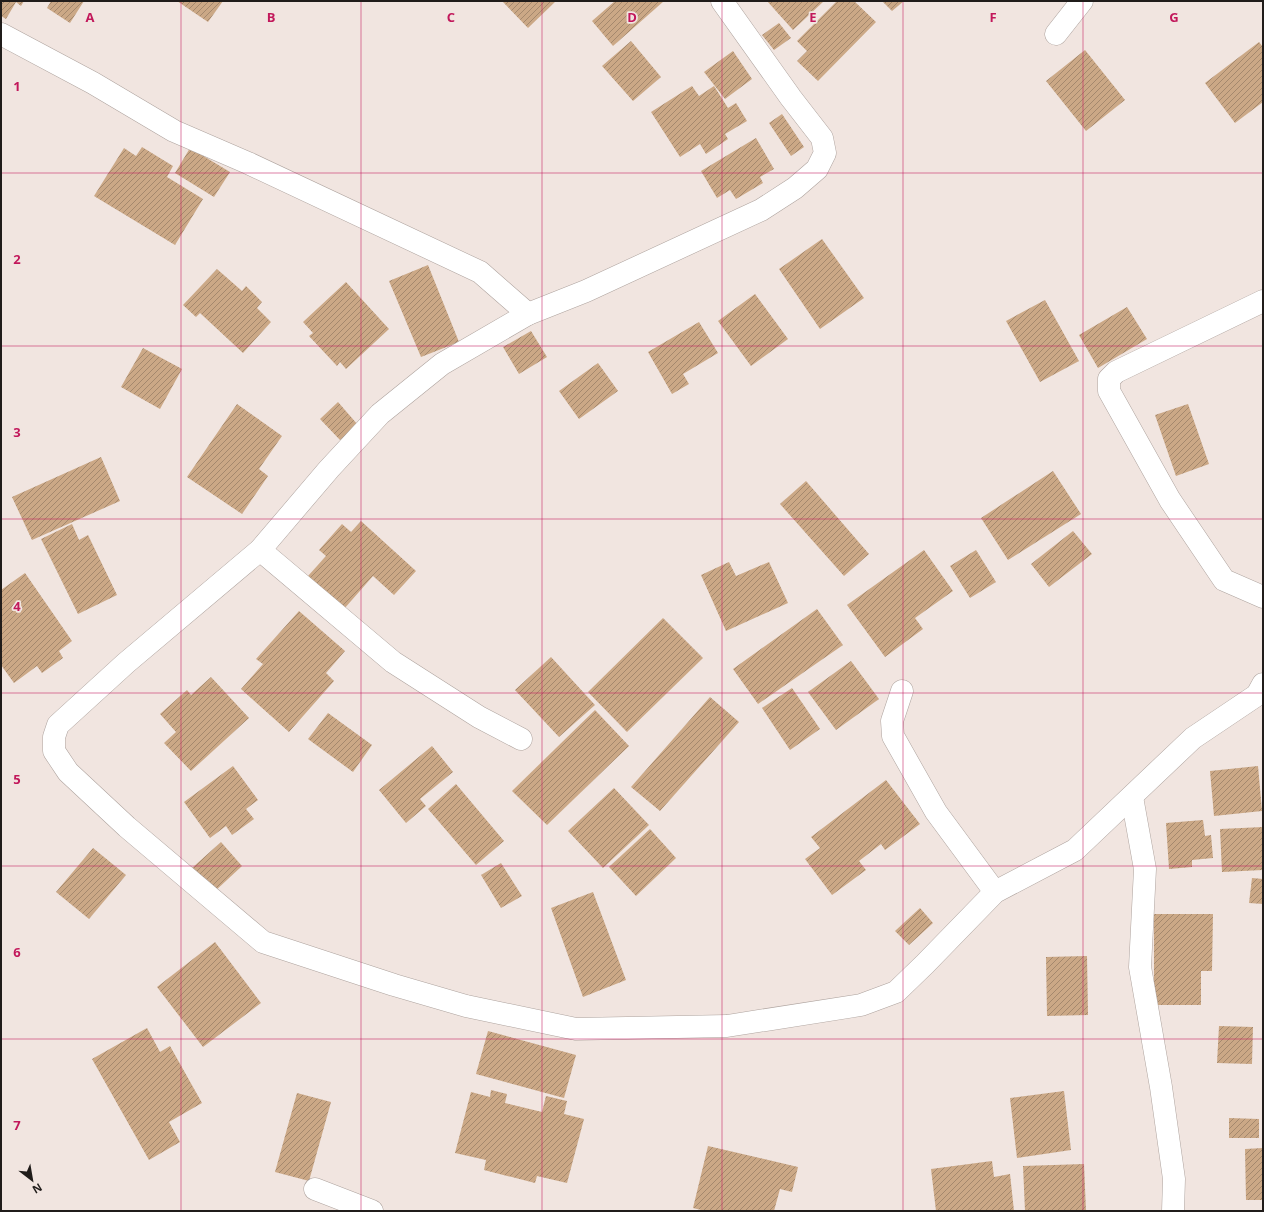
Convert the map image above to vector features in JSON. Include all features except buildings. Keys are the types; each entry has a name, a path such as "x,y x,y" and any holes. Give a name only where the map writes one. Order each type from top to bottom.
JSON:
{"street":[{"path":"722,1 791,98 822,138 825,153 817,169 795,188 761,210 586,291 528,314 442,364 380,414 329,469 260,550 126,662 58,725 54,737 54,751 68,772 127,827 264,942 394,985 466,1006 576,1029 727,1026 861,1005 896,992 995,892 1075,850 1192,738 1261,697"},
{"path":"1056,34 1082,1"},
{"path":"1,34 93,83 174,131 248,163 480,272 528,314"},
{"path":"1263,301 1116,372 1109,379 1109,391 1170,500 1224,580 1263,597"},
{"path":"260,550 394,662 479,717 522,739"},
{"path":"902,691 892,721 893,736 936,812 995,892"},
{"path":"1132,797 1145,869 1140,967 1161,1087 1173,1171 1173,1211"},
{"path":"315,1188 372,1211"}]}
